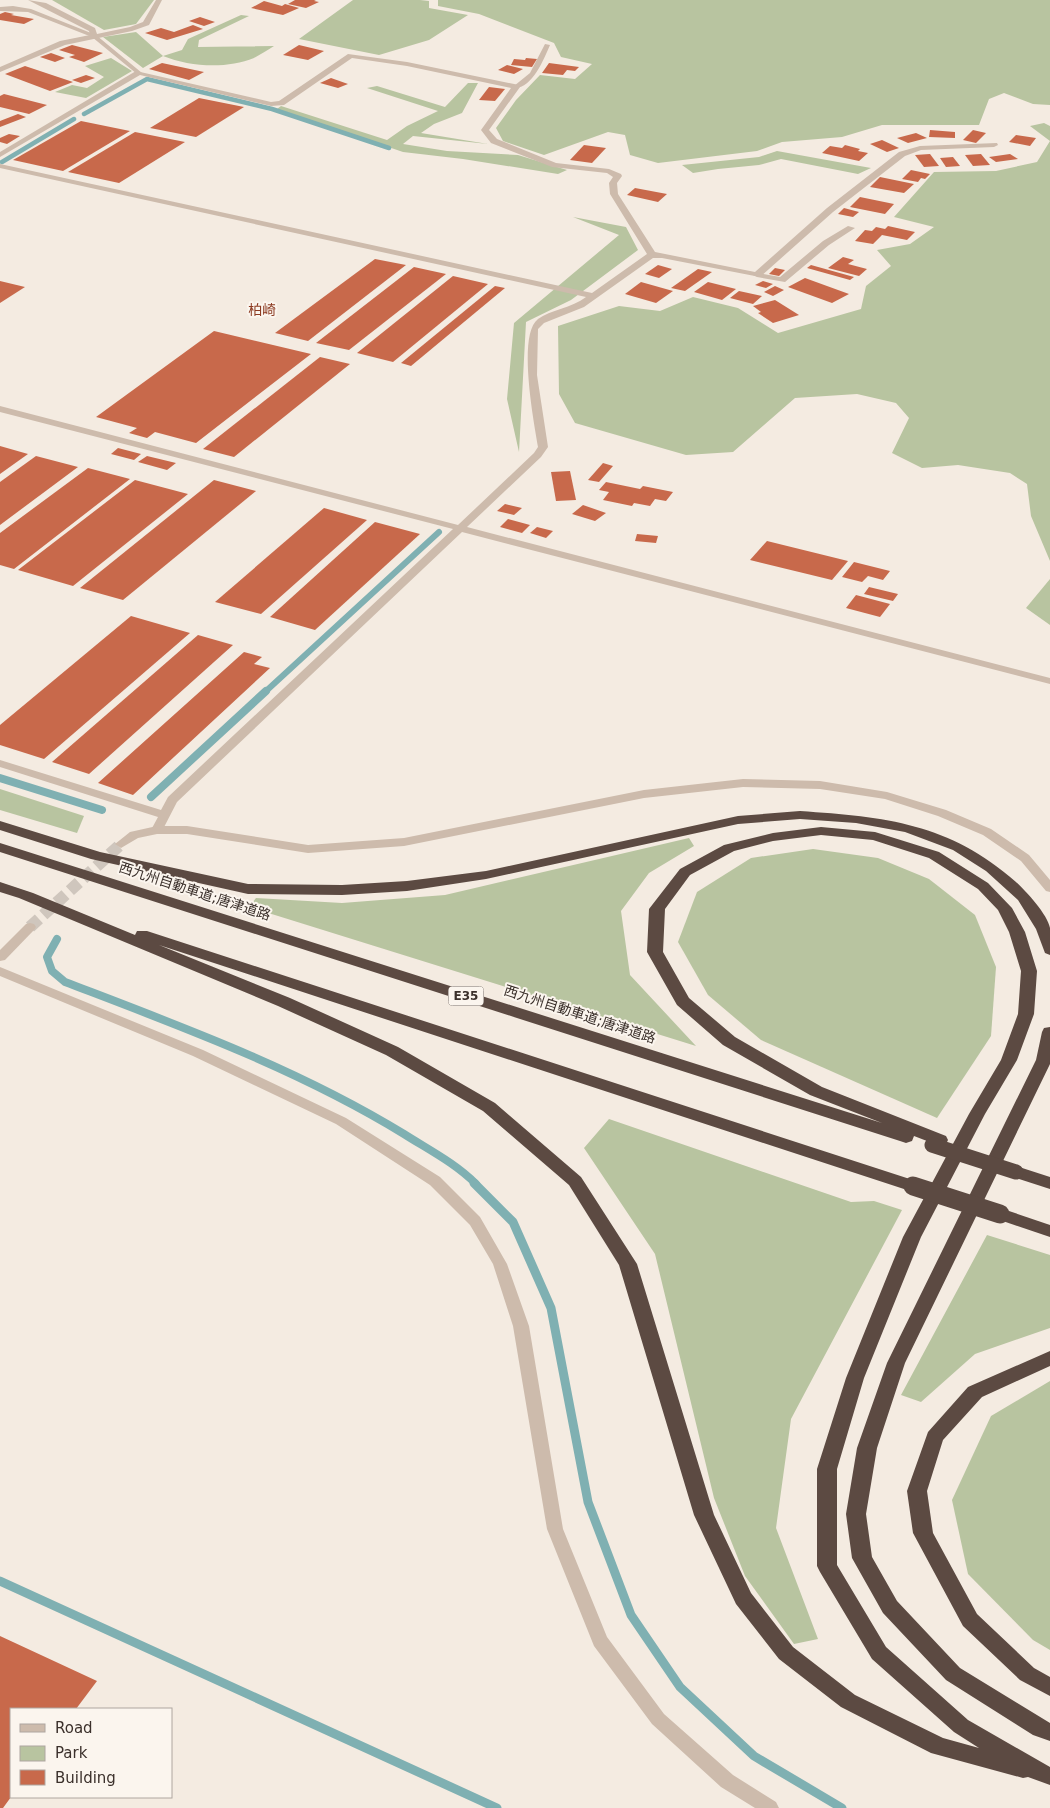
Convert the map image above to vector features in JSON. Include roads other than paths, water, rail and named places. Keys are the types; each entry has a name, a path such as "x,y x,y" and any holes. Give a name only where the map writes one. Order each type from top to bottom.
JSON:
{"highway":[{"path":"0,826 96,856 248,888 342,890 407,886 486,875 738,820 800,815 856,819 908,828 958,847 990,868 1024,896 1044,929 1050,950"},
{"path":"1016,1172 936,1143 816,1092 729,1041 683,1001 655,952 657,909 685,872 729,848 773,837 821,832 874,836 934,854 983,886 1004,908 1017,932 1029,971 1026,1014 1009,1060 977,1114 912,1237 855,1378 827,1469 827,1566 878,1653 961,1726 1046,1775"},
{"name":"西九州自動車道;唐津道路","path":"0,847 936,1143 978,1160 1016,1172"},
{"path":"0,887 418,1026 1050,1231"},
{"path":"20,893 284,1002 392,1052 489,1107 575,1181 628,1264 704,1515 743,1598 786,1653 848,1701 939,1746 1046,1775"},
{"path":"1050,1032 1044,1060 896,1363 867,1448 856,1514 862,1558 890,1607 953,1674 1040,1729 1050,1732"},
{"name":"E35","path":"1016,1172 1050,1183"},
{"path":"1050,1358 975,1392 935,1437 917,1491 923,1533 970,1620 1027,1674 1050,1688"}],"street":[{"path":"31,0 44,4 92,30 94,36"},
{"path":"0,70 63,43 132,29 146,23 160,0"},
{"path":"0,155 139,73 271,104 281,103 351,56 407,64 516,87 485,130 494,142 555,164 609,171 618,176 613,183 614,194 652,255"},
{"path":"157,830 172,800 179,793 538,455 542,448 532,376 534,329 541,321 581,305 645,258 652,255 662,255 757,275 830,210 902,154 920,148 994,145"},
{"path":"0,166 594,296"},
{"path":"0,409 1050,681"},
{"path":"0,763 164,815"},
{"path":"121,844 134,835 157,830 187,830 308,849 404,842 644,794 743,783 820,785 887,796 942,813 987,832 1025,858 1050,888"},
{"path":"0,957 30,927"},
{"path":"0,971 198,1053 341,1121 435,1181 475,1221 500,1264 521,1326 555,1529 600,1641 658,1719 727,1780 770,1808"}],"lane":[{"path":"0,9 29,10 94,36 139,73"},
{"path":"516,87 533,74 547,45"},
{"path":"757,275 782,280 826,243 851,228"}],"waterway":[{"path":"84,114 147,79 272,109 389,148"},
{"path":"2,162 74,119"},
{"path":"265,692 439,532"},
{"path":"151,797 266,691"},
{"path":"0,778 102,810"},
{"path":"57,939 47,957 52,971 65,982 195,1032 322,1089 432,1151 451,1163 476,1184"},
{"path":"474,1183 513,1222 551,1308 588,1502 631,1615 680,1687 754,1756 842,1808"},
{"path":"0,1581 497,1808"}],"tunnel":[{"path":"30,927 121,844"}],"district":[{"name":"柏崎","path":"262,310"}]}
